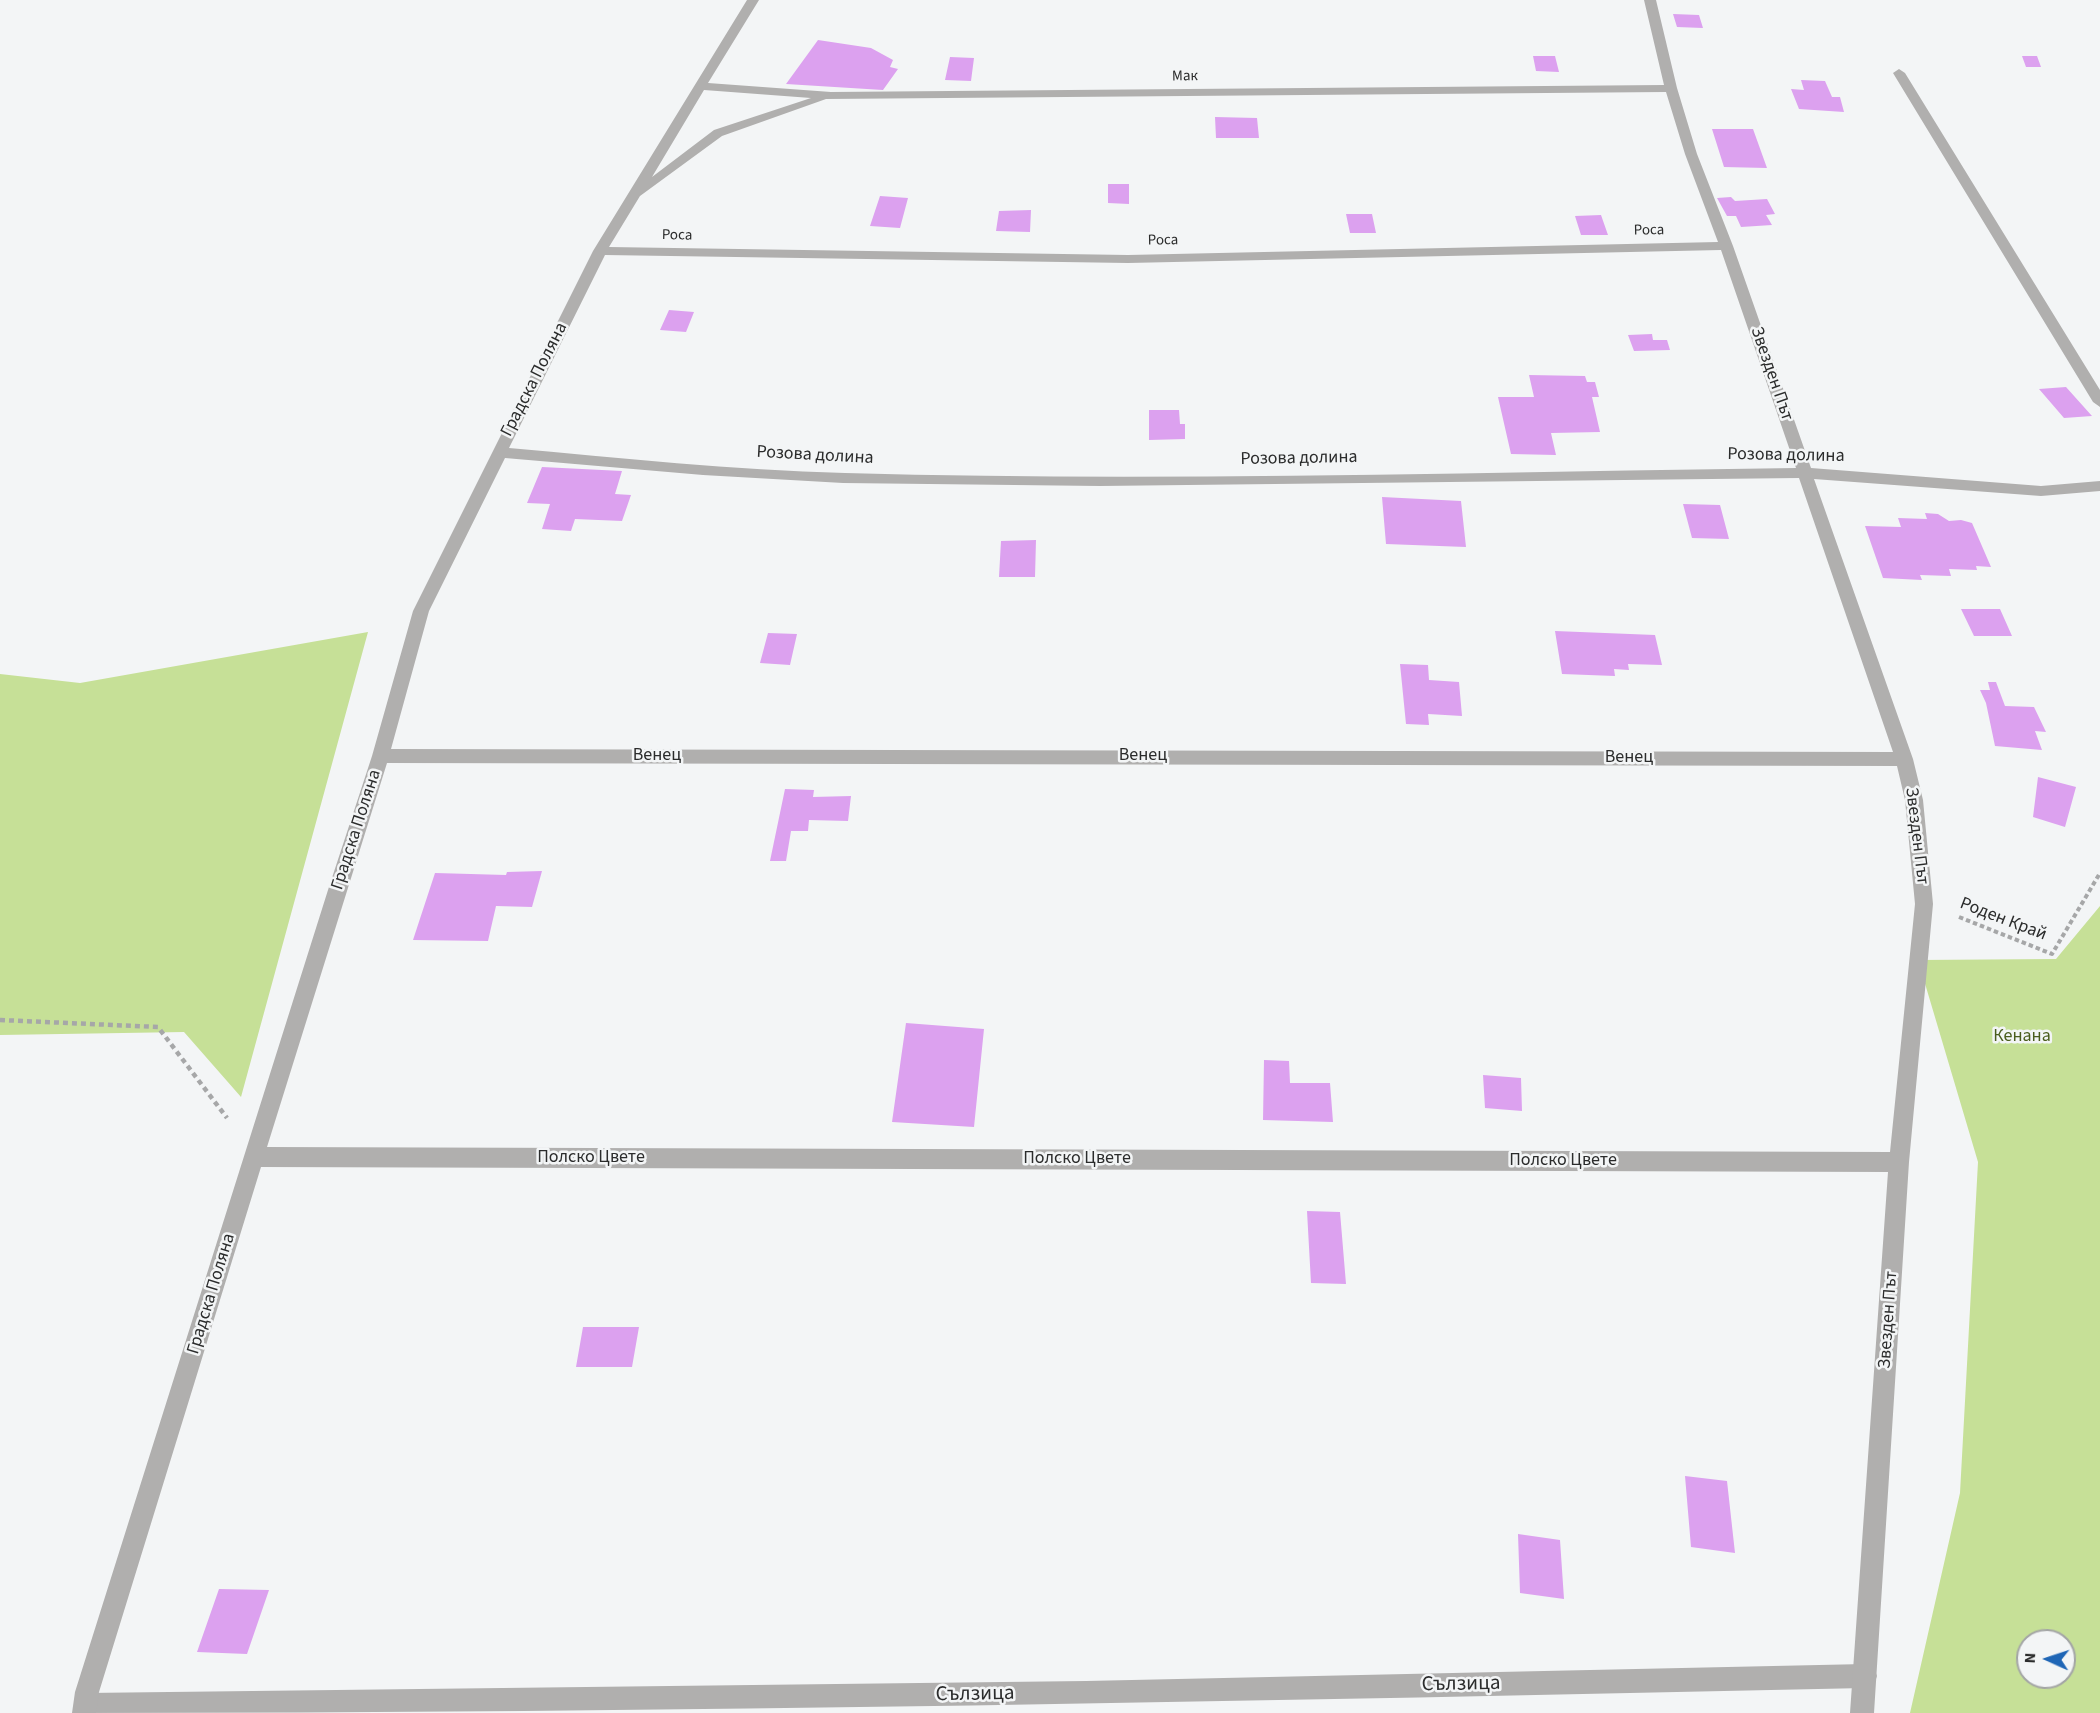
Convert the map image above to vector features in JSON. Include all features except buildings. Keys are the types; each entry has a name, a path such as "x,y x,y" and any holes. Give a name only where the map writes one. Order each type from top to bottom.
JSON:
{"street":[{"name":"Градска Поляна","path":"85,1709 91,1680 337,890 381,756 421,611 600,252 630,198 753,0"},
{"name":"Звезден Път","path":"1650,0 1671,88 1691,154 1806,473 1904,759 1914,800 1924,904 1899,1162 1862,1713"},
{"path":"1899,73 2100,402"},
{"name":"Мак","path":"700,86 831,96 1671,88"},
{"path":"630,198 718,134 831,96"},
{"name":"Роса","path":"600,252 1128,259 1726,246"},
{"name":"Розова долина","path":"499,453 703,470 843,478 1100,481 1806,473 2041,491 2100,486"},
{"name":"Венец","path":"381,756 1904,759"},
{"name":"Полско Цвете","path":"255,1157 1899,1162"},
{"name":"Сълзица","path":"85,1709 1086,1694 1865,1676"}],"path":[{"name":"Роден Край","path":"1924,904 2052,954 2100,873"},
{"path":"0,1020 158,1027 255,1157"}],"green space":[{"path":"368,632 241,1097 184,1032 0,1035 0,674 80,683"},
{"name":"Кенана","path":"2100,906 2100,1713 1910,1713 1960,1493 1978,1162 1918,960 2056,959"}]}
